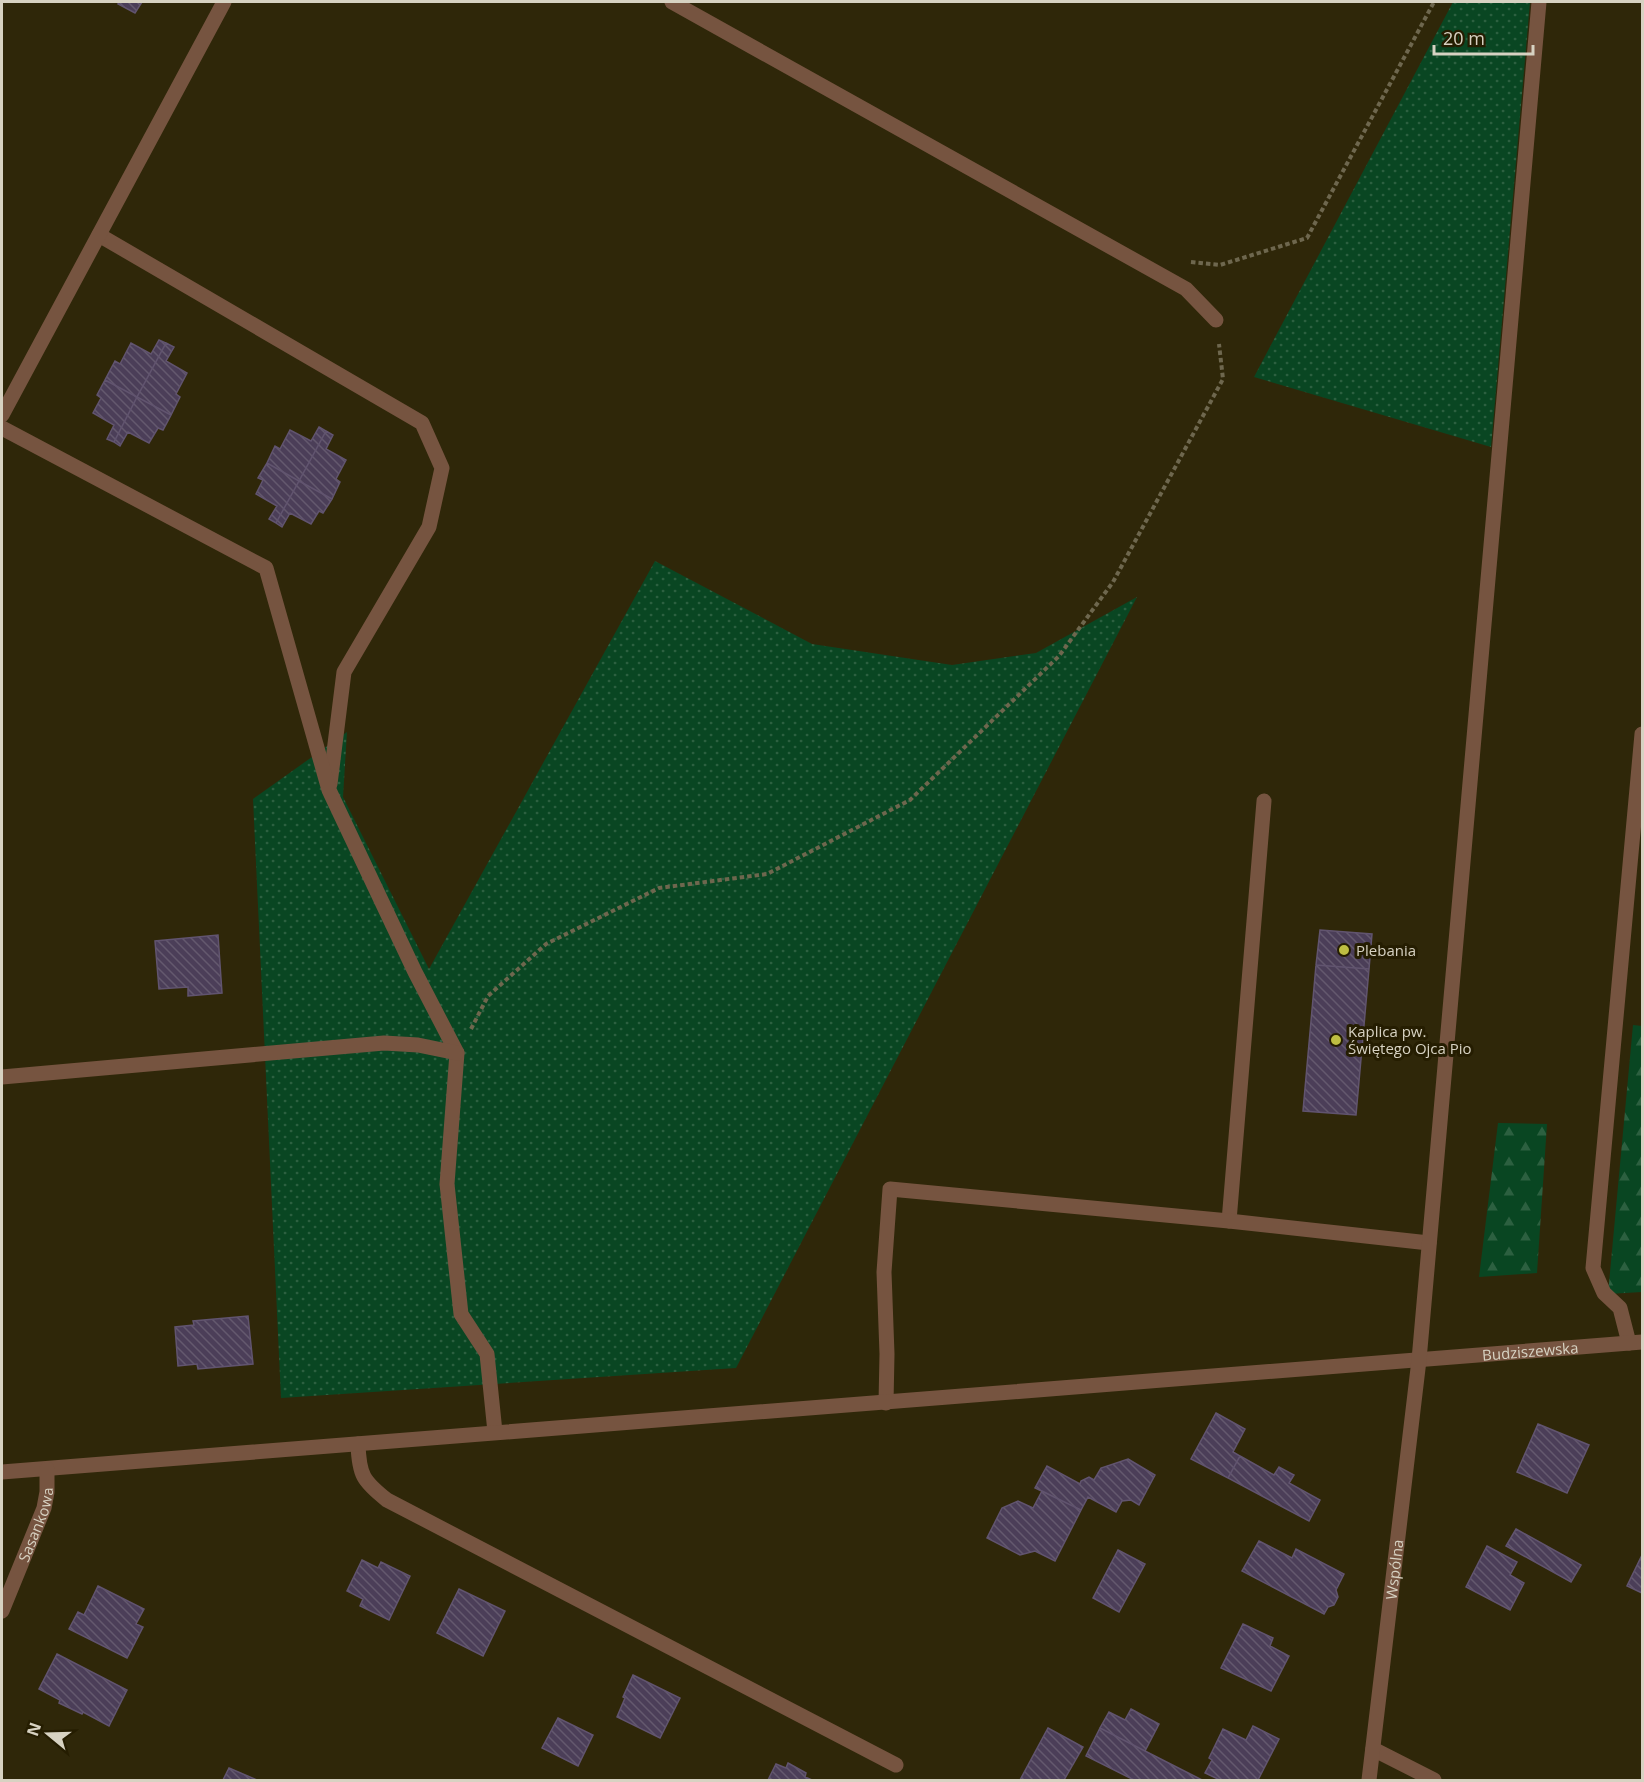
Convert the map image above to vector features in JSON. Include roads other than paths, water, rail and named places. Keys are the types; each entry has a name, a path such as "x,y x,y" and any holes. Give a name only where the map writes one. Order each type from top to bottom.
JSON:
{"street":[{"path":"2,415 224,2"},
{"path":"672,2 1186,289 1216,320"},
{"name":"Wspólna","path":"1370,1780 1419,1360 1539,2"},
{"path":"99,234 422,423 442,468 429,527 344,672 329,790"},
{"path":"2,428 266,568 329,790 415,972 457,1053 447,1184 461,1314 487,1354 495,1432"},
{"path":"1636,1343 1620,1308 1604,1293 1593,1268 1642,734"},
{"path":"1229,1221 1264,801"},
{"path":"2,1077 384,1043 418,1045 457,1053"},
{"path":"886,1402 884,1272 890,1189 1229,1221 1429,1243"},
{"name":"Budziszewska","path":"2,1472 1636,1343"},
{"path":"358,1444 358,1467 369,1486 387,1500 897,1765"},
{"name":"Sasankowa","path":"2,1611 44,1508 47,1468"},
{"path":"1373,1749 1434,1780"}],"place":[{"name":"Plebania","path":"1344,950"},
{"name":"Kaplica pw. Świętego Ojca Pio","path":"1336,1040"}]}
